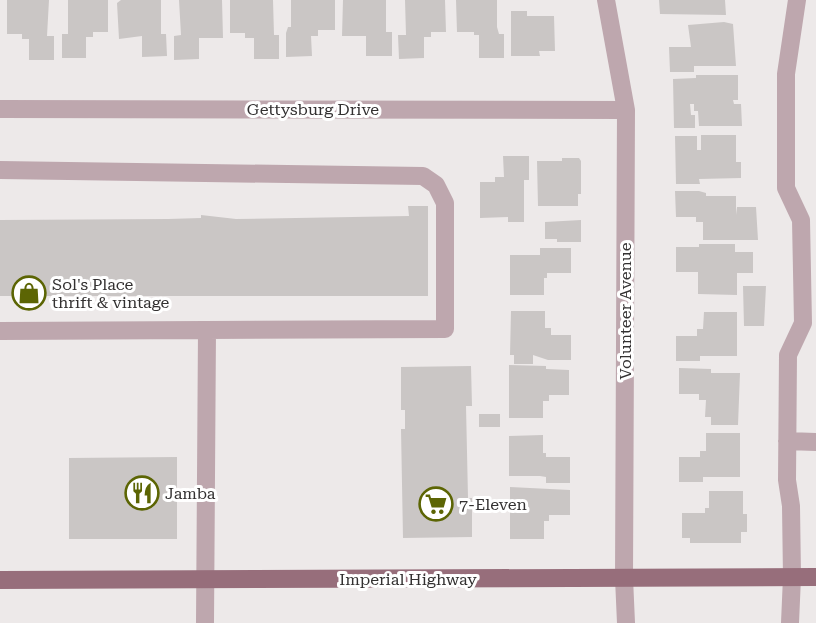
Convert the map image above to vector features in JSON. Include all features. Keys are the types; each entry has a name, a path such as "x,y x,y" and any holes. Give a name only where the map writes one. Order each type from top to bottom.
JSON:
{"main road":[{"name":"Imperial Highway","path":"0,580 816,577"}],"street":[{"name":"Volunteer Avenue","path":"606,0 626,110 624,578 626,623"},
{"path":"790,623 792,577 787,441 788,355 802,324 801,220 786,188 786,74 797,0"},
{"name":"Gettysburg Drive","path":"0,109 626,110"},
{"path":"0,170 423,176 436,185 445,203 445,329 0,331"},
{"path":"205,623 207,330"},
{"path":"787,441 816,442"}],"building":[{"path":"7,0 49,0 47,36 54,36 54,60 29,60 29,39 22,39 22,34 7,34"},
{"path":"68,0 108,0 108,32 93,32 93,37 86,37 86,58 62,58 62,34 68,34"},
{"path":"121,0 161,0 161,34 166,34 167,56 142,57 142,36 119,39 117,3"},
{"path":"179,0 222,0 223,38 199,38 199,59 174,60 174,36 181,35"},
{"path":"230,0 273,0 274,35 279,35 279,59 254,59 254,38 245,38 245,33 230,33"},
{"path":"291,0 335,0 335,30 318,30 318,36 311,36 312,56 286,57 286,33 288,27 291,27"},
{"path":"343,0 386,0 386,32 392,32 392,56 366,56 366,36 342,36"},
{"path":"405,0 445,0 446,32 431,32 431,37 424,37 424,58 399,59 398,35 406,35"},
{"path":"456,0 497,0 497,27 499,34 504,34 504,58 479,58 479,35 474,35 474,32 457,32"},
{"path":"659,0 725,0 726,15 660,14"},
{"path":"511,11 527,11 527,16 554,16 555,51 539,51 540,56 511,56"},
{"path":"724,22 733,24 736,66 694,66 694,72 670,72 669,47 691,47 688,25"},
{"path":"696,75 738,75 738,100 733,100 734,104 741,104 742,126 699,126 698,111 694,111 694,104 690,104 691,115 695,115 695,128 674,128 673,79 696,78"},
{"path":"701,135 736,135 736,162 741,162 741,178 699,179 700,184 676,184 675,136 697,136 697,150 701,150"},
{"path":"503,156 529,156 529,180 524,180 524,222 508,222 508,217 480,218 480,182 495,182 495,177 504,177"},
{"path":"562,158 579,158 581,161 581,194 578,194 578,206 538,206 537,161 562,161"},
{"path":"675,191 699,191 706,193 706,196 736,196 736,215 737,207 756,207 758,240 703,240 703,222 696,222 696,217 676,217"},
{"path":"408,206 428,206 428,296 0,296 0,220 168,219 201,218 201,215 236,219 409,216"},
{"path":"581,220 581,242 557,242 557,239 545,239 545,222"},
{"path":"699,244 735,244 735,252 753,252 753,273 737,273 737,295 698,294 698,272 676,272 676,247 699,247"},
{"path":"540,248 571,248 571,273 547,273 547,278 544,278 544,295 510,295 510,255 540,255"},
{"path":"743,286 766,286 764,326 744,326"},
{"path":"511,311 545,311 545,328 551,328 551,335 571,335 571,360 548,360 533,355 533,364 514,364 514,355 510,355"},
{"path":"704,312 737,312 737,356 700,356 700,361 676,361 676,336 697,336 697,329 703,329"},
{"path":"509,365 546,366 546,369 569,370 569,395 549,395 549,401 543,401 543,418 509,418"},
{"path":"471,366 472,406 466,406 468,498 472,498 472,537 403,538 401,429 405,429 405,410 401,410 401,367"},
{"path":"679,368 711,369 711,373 740,373 738,425 711,425 711,417 705,417 706,400 699,400 699,394 679,394"},
{"path":"479,414 500,414 500,427 479,427"},
{"path":"706,433 740,433 740,477 703,477 703,482 679,482 679,457 700,457 700,451 706,451"},
{"path":"543,435 543,453 546,453 546,457 570,457 570,483 546,483 546,477 540,476 509,476 509,436"},
{"path":"177,457 177,539 69,539 69,458"},
{"path":"510,487 570,490 570,515 549,515 549,521 544,521 544,539 510,539"},
{"path":"709,491 743,491 743,514 747,514 747,532 741,532 741,543 690,543 690,538 682,538 682,513 705,513 705,508 709,508"}],"place":[{"name":"Sol's Place thrift & vintage","path":"29,293"},
{"name":"Jamba","path":"142,493"},
{"name":"7-Eleven","path":"436,504"}]}
